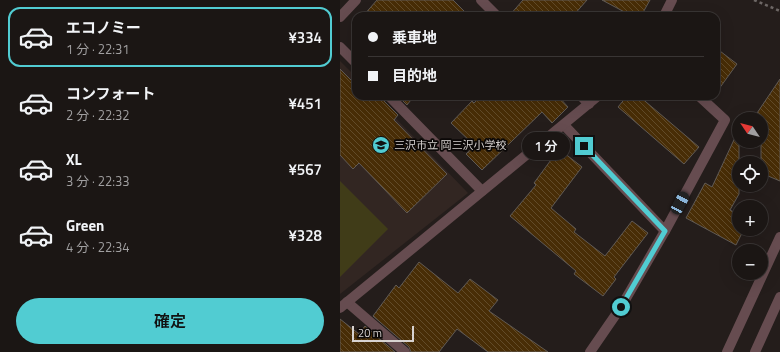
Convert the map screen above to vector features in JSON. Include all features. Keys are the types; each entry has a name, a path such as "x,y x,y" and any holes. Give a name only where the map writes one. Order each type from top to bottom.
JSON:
{"street":[{"path":"340,17 356,0"},
{"path":"481,0 493,12"},
{"path":"666,12 672,0"},
{"path":"340,47 352,59"},
{"path":"393,100 482,191"},
{"path":"585,100 589,104"},
{"path":"405,352 344,305 594,100"},
{"path":"590,352 621,307 665,231 725,120 703,100"},
{"path":"564,124 665,231"},
{"path":"727,352 780,237"},
{"path":"755,352 780,297"}],"path":[{"path":"754,0 780,11"}],"shaded area":[{"name":"三沢市立 岡三沢小学校","path":"340,61 352,73 352,100 378,100 468,193 340,294"},
{"path":"340,181 388,229 340,277"}],"building":[{"path":"377,0 453,0 465,12 366,12"},
{"path":"523,0 587,0 576,12 512,12"},
{"path":"602,0 650,0 643,12 624,12"},
{"path":"720,51 737,64 720,87"},
{"path":"340,69 352,81 352,100 384,100 398,115 394,120 447,174 407,213 359,163 353,169 340,155"},
{"path":"780,79 780,181 768,176 768,156 761,156 761,148 768,148 768,112 758,112"},
{"path":"402,100 411,100 407,105"},
{"path":"477,100 562,100 568,107 552,123 542,112 482,170 466,154 475,146 451,123 472,101 474,103"},
{"path":"624,100 644,100 699,147 684,164 618,107"},
{"path":"732,144 732,148 739,148 739,156 732,156 732,192 739,192 739,194 736,200 732,200 732,206 730,210 732,211 732,236 740,236 736,244 686,218 705,183 712,187"},
{"path":"559,149 582,167 551,208 576,229 574,232 605,256 632,221 648,233 614,277 616,279 603,296 574,274 576,271 510,216 536,185 534,183"},
{"path":"419,262 458,293 470,279 498,300 489,311 548,352 488,352 457,329 439,352 411,352 409,347 373,316 396,285 399,288"},
{"path":"340,319 359,334 365,326 395,352 340,352"}],"place":[{"name":"三沢市立 岡三沢小学校","path":"381,145"}],"route":[{"path":"584,146 665,231 621,307"}]}
